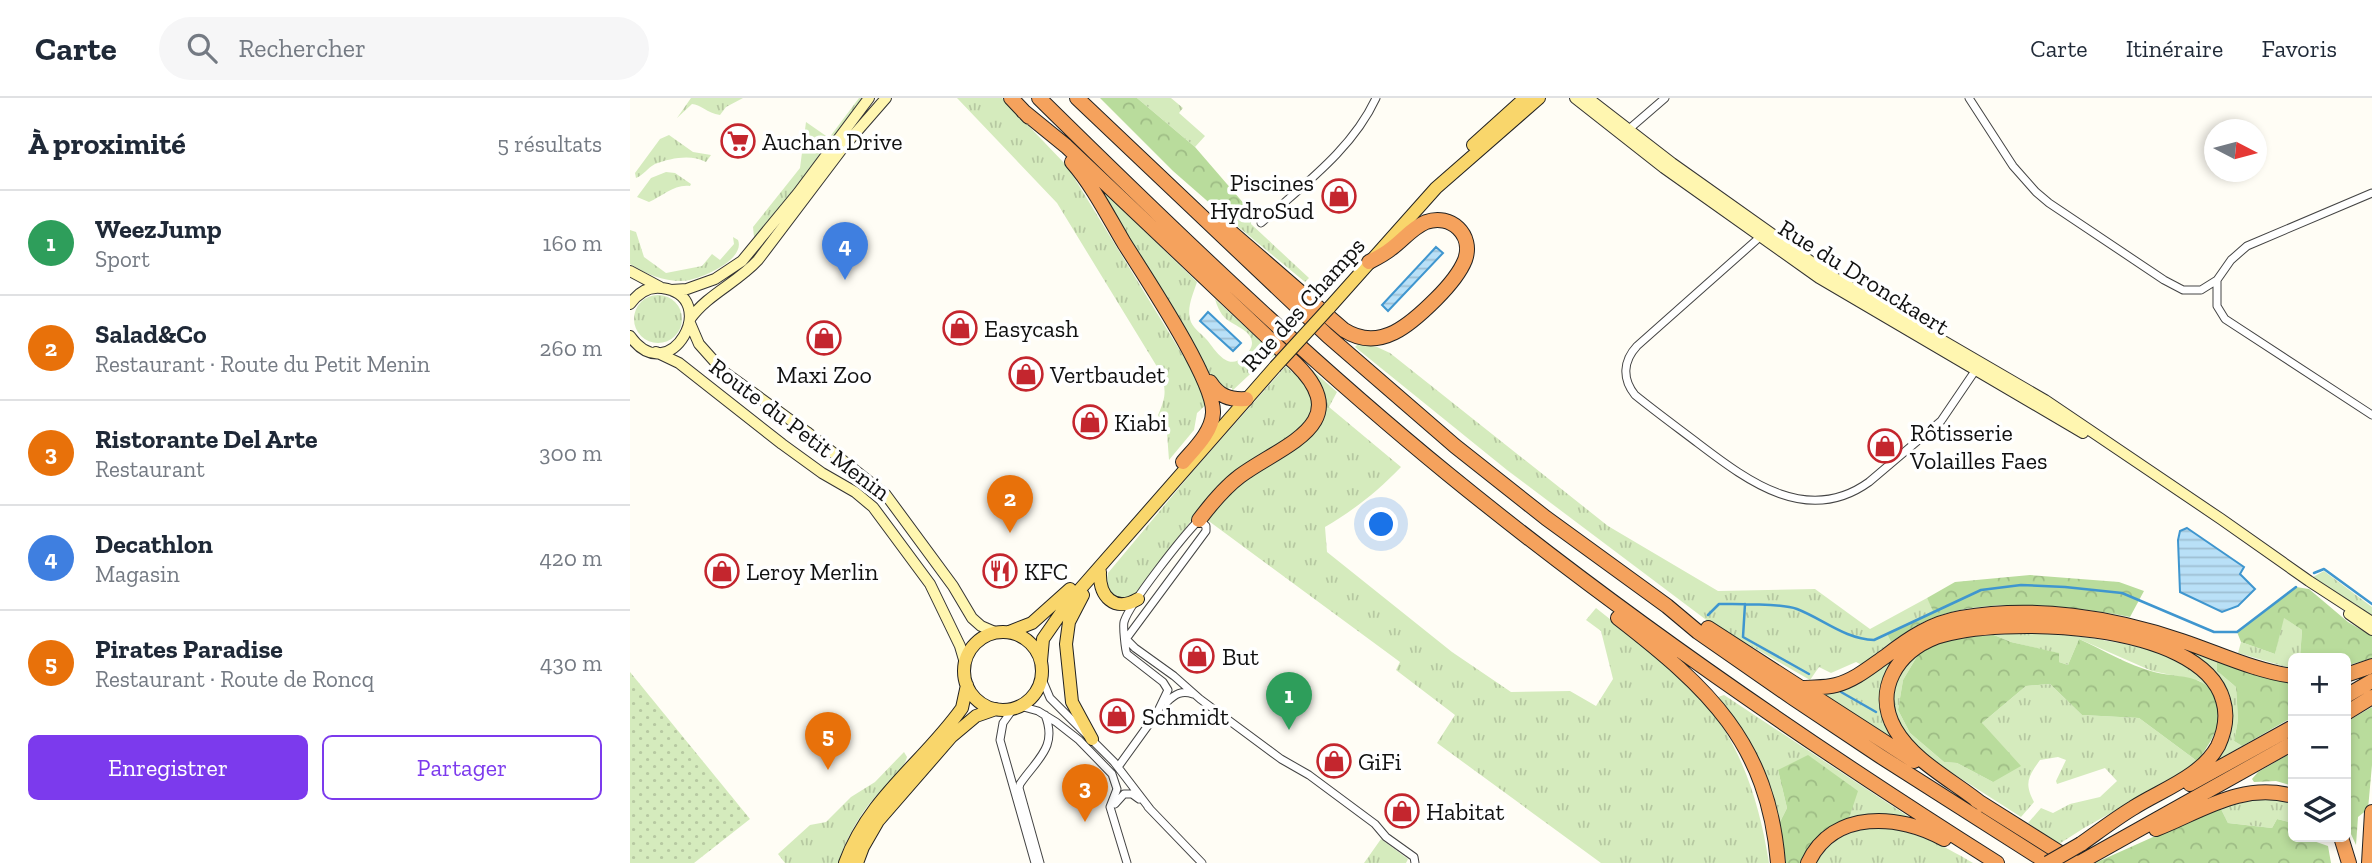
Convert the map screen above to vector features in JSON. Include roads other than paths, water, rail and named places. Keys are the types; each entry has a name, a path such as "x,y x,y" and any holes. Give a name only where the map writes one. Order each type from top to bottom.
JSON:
{"highway":[{"path":"1011,98 1065,154 1082,176 1198,367 1217,392 1232,399 1246,400"},
{"path":"1039,98 1167,223 1308,354 1448,474 1544,551 1743,696 1997,863"},
{"path":"1077,98 1288,300 1405,404 1546,518 1667,606 1698,632 1839,729 2048,863 2288,730"},
{"path":"1023,111 1066,146 1296,364 1316,388 1320,409 1311,428 1296,441 1236,480 1199,520"},
{"path":"1097,117 1139,149 1193,200 1354,336 1368,339 1387,337 1419,317 1456,276 1465,259 1467,244 1458,227 1452,222 1432,221 1418,226 1392,248 1369,262"},
{"path":"1183,462 1204,437 1213,415 1211,397 1198,367"},
{"path":"1544,551 1578,586 1686,673 1723,712 1746,750 1762,785 1771,818 1778,863"},
{"path":"1667,606 1804,688 2077,863 2224,799 2261,792 2288,795"},
{"path":"1804,688 1826,687 1847,681 1919,633 1944,622 1973,616 2027,613 2098,619 2140,628 2256,667 2288,675"},
{"path":"1983,805 1914,754 1891,720 1886,701 1889,680 1896,667 1912,650 1936,638 1962,631 1995,626 2048,626 2138,640 2192,660 2210,675 2224,702 2225,727 2215,751 2193,773 2123,814 2081,844"},
{"path":"2351,673 2372,666"},
{"path":"2351,693 2372,681"},
{"path":"2351,710 2372,697"},
{"path":"2096,854 2288,746"},
{"path":"2369,863 2372,812"},
{"path":"1808,863 1820,845 1836,832 1856,823 1878,820 1902,823 1927,831 1972,855 1997,863"},
{"path":"2343,842 2349,863"}],"main road":[{"name":"Rue des Champs","path":"1041,662 1041,643 1045,634 1115,548 1480,138 1525,98"},
{"name":"Rue des Champs","path":"1436,188 1539,98"},
{"name":"Rue des Champs","path":"1009,632 1028,626 1055,605 1183,462 1202,448"},
{"path":"1092,739 1072,702 1066,636 1076,606 1115,548"},
{"path":"1100,572 1101,588 1108,599 1121,604 1138,599"},
{"path":"845,863 853,841 868,815 962,708 967,685 965,663 975,643 995,632 1020,635 1030,642 1041,662 1042,679 1032,697 1017,707 996,709 976,716 951,737 878,821 857,863"},
{"path":"967,685 978,701 996,709"}],"street":[{"path":"631,302 648,289 687,289 715,279 742,261 792,201 869,98"},
{"path":"656,352 669,350 680,343 702,304 758,260 840,151 886,98"},
{"path":"1262,223 1351,141 1366,120 1376,98"},
{"name":"Rue du Dronckaert","path":"1575,98 1655,162 1764,234 1978,365 2054,406 2221,519 2309,581 2372,630"},
{"name":"Rue du Dronckaert","path":"1588,98 1764,234"},
{"path":"1628,130 1665,98"},
{"path":"1969,98 2018,173 2049,203 2182,290 2201,290 2217,281 2236,255 2247,246 2372,193"},
{"path":"1764,234 1637,346 1629,356 1626,366 1626,378 1635,395 1746,479 1772,492 1807,499 1832,498 1856,490 1941,421 1978,365"},
{"path":"630,271 667,289"},
{"path":"2217,281 2217,306 2225,319 2372,415"},
{"path":"630,288 631,302"},
{"name":"Route du Petit Menin","path":"667,289 685,302 699,344 723,371 807,432 886,495 953,586 969,614 978,624 995,632"},
{"name":"Route du Petit Menin","path":"631,337 641,347 679,363 782,444 873,506 930,584 957,639 965,663"},
{"path":"1118,766 1157,713 1167,696 1168,688 1126,654 1124,622 1188,531 1199,520 1206,526 1206,531 1126,639"},
{"name":"Rue du Dronckaert","path":"2309,581 2372,621"},
{"path":"1126,639 1281,760 1309,775 1373,822 1386,837 1414,857 1415,863"},
{"path":"1042,679 1050,698 1118,766 1150,809"},
{"path":"1157,713 1176,694 1186,692 1195,695"},
{"path":"1035,863 1000,740 1000,728 1017,707 1044,715 1079,740 1112,774 1117,786 1110,803 1127,863"},
{"path":"1040,863 1019,788 1050,740 1050,729 1044,715"},
{"path":"1112,814 1114,804 1125,794 1135,796 1202,863"}],"water":[{"path":"1436,247 1443,253 1388,311 1382,305"},
{"path":"1208,312 1241,343 1233,351 1200,321"},
{"path":"2187,528 2244,567 2240,574 2255,589 2238,606 2222,612 2180,592 2178,540 2180,531"}],"waterway":[{"path":"2314,573 2324,569 2372,604"},
{"path":"1708,615 1719,604 1790,607 1853,636 1874,640 1981,590 2021,585 2122,593 2214,632 2237,632 2296,587"},
{"path":"1745,604 1743,637 1809,674"},
{"path":"1841,692 1876,712"}],"place":[{"name":"Auchan Drive","path":"738,141"},
{"name":"Piscines HydroSud","path":"1339,196"},
{"name":"Decathlon","path":"845,280"},
{"name":"Easycash","path":"960,328"},
{"name":"Maxi Zoo","path":"824,338"},
{"name":"Vertbaudet","path":"1026,374"},
{"name":"Kiabi","path":"1090,422"},
{"name":"Rôtisserie Volailles Faes","path":"1885,446"},
{"name":"Salad&Co","path":"1010,533"},
{"name":"Leroy Merlin","path":"722,571"},
{"name":"KFC","path":"1000,571"},
{"name":"But","path":"1197,656"},
{"name":"Schmidt","path":"1117,716"},
{"name":"WeezJump","path":"1289,730"},
{"name":"GiFi","path":"1334,761"},
{"name":"Pirates Paradise","path":"828,770"},
{"name":"Habitat","path":"1402,811"},
{"name":"Ristorante Del Arte","path":"1085,822"}]}
